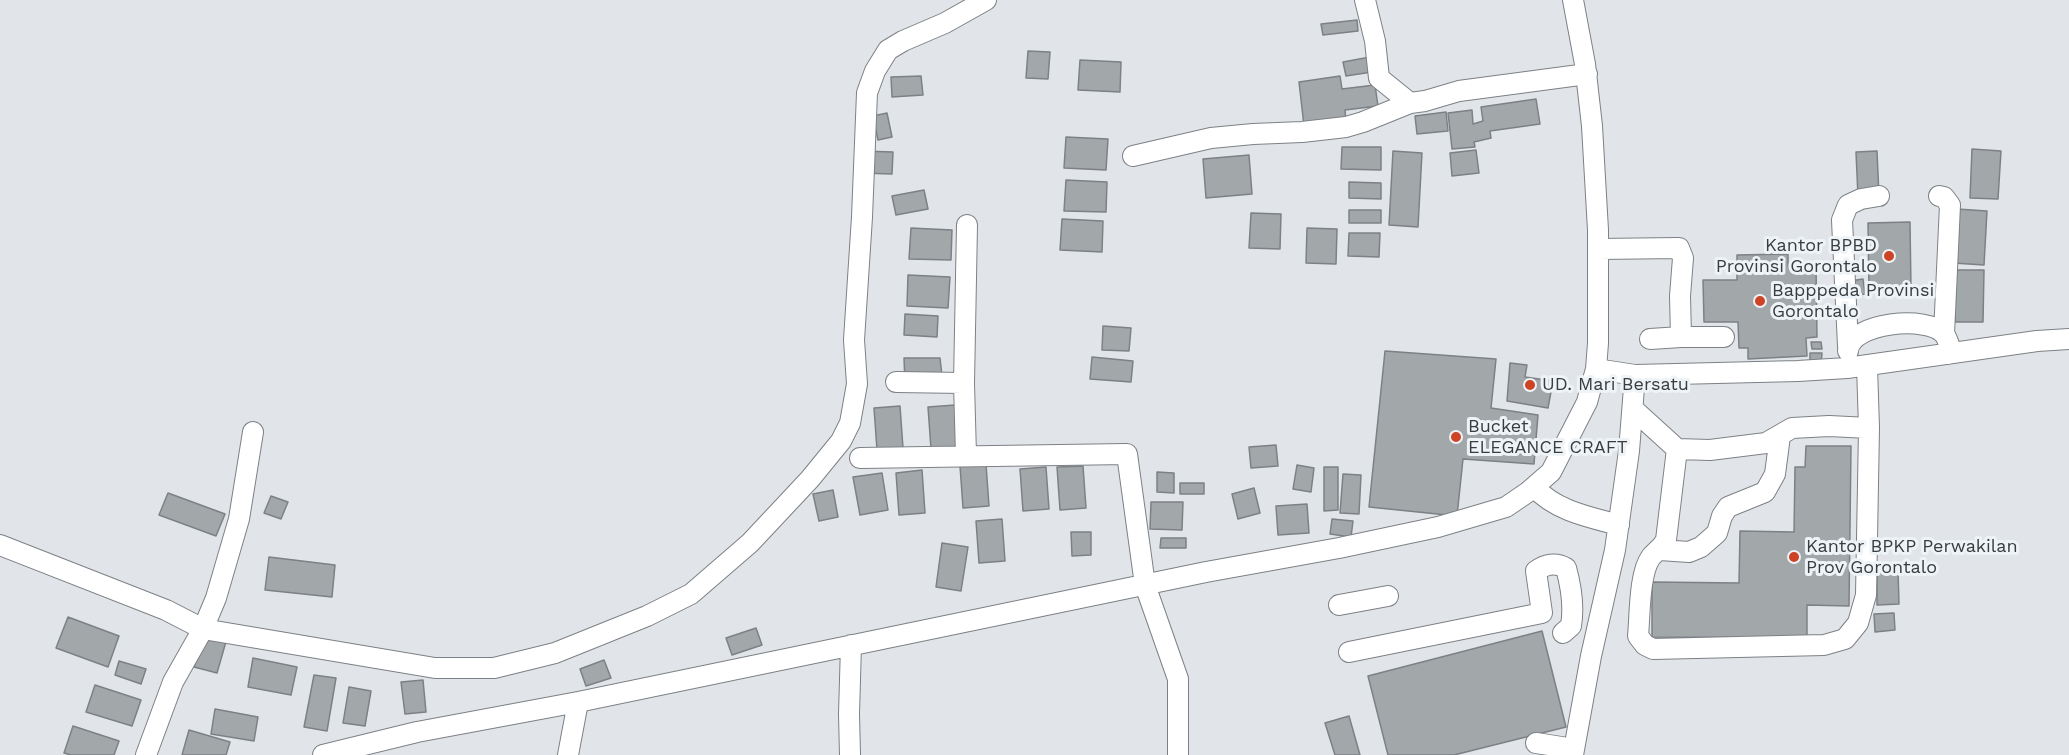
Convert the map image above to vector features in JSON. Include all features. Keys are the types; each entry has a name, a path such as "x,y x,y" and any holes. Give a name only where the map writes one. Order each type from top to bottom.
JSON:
{"street":[{"path":"0,545 166,610 203,629 435,668 495,668 555,653 647,616 691,594 750,543 842,441 850,423 857,384 854,340 867,93 875,71 888,51 903,41 945,23 986,0"},
{"path":"1365,0 1375,41 1379,78 1410,103"},
{"path":"323,755 417,732 578,702 1438,527 1506,507 1551,472 1587,402 1596,369 1598,249 1592,126 1587,74 1573,0"},
{"path":"1133,156 1211,138 1346,127 1410,103 1480,87 1587,74"},
{"path":"1847,368 1842,220 1848,205 1861,199 1879,196"},
{"path":"1939,196 1944,197 1950,205 1944,334 1950,347 1948,354"},
{"path":"966,455 964,383 967,225"},
{"path":"1598,249 1679,248 1683,258 1680,296 1681,337"},
{"path":"1848,346 1855,336 1876,327 1898,323 1933,327 1944,334"},
{"path":"1650,339 1724,337"},
{"path":"1596,369 1635,375 1798,372 1867,366 2037,341 2069,339"},
{"path":"1677,449 1666,540 1660,550 1651,557 1644,573 1638,636 1653,649 1824,645 1845,639 1858,623 1866,595 1869,428 1867,366"},
{"path":"1536,742 1574,752 1588,667 1615,550 1633,409 1635,375"},
{"path":"896,382 964,383"},
{"path":"1633,409 1677,449 1710,450 1766,443 1792,428 1829,426 1869,428"},
{"path":"146,755 173,682 203,629 216,598 239,519 253,432"},
{"path":"1660,550 1689,552 1701,547 1717,533 1722,516 1728,507 1765,492 1775,474 1780,436"},
{"path":"860,458 1127,454 1145,585 1178,679 1178,755"},
{"path":"1534,487 1543,497 1556,505 1619,525"},
{"path":"1349,652 1542,613 1536,571 1542,566 1549,565 1561,565 1566,568 1569,580 1573,617 1571,626 1563,633"},
{"path":"1339,605 1388,596"},
{"path":"851,645 855,752"},
{"path":"568,755 578,702"}],"building":[{"path":"1357,20 1358,31 1323,35 1321,24"},
{"path":"1028,51 1050,52 1048,79 1026,78"},
{"path":"1370,57 1372,72 1346,76 1343,62"},
{"path":"1080,60 1121,62 1120,92 1078,90"},
{"path":"921,76 923,95 892,97 891,77"},
{"path":"1340,76 1342,89 1375,85 1378,106 1345,110 1346,121 1304,126 1299,82"},
{"path":"1536,99 1540,124 1490,131 1491,138 1474,142 1475,147 1452,149 1448,113 1472,110 1473,124 1483,121 1481,107"},
{"path":"1446,112 1448,131 1417,134 1415,116"},
{"path":"887,113 892,137 878,140 873,116"},
{"path":"1066,137 1108,139 1106,170 1064,168"},
{"path":"1342,147 1381,147 1381,170 1341,169"},
{"path":"1972,149 2001,151 1998,199 1970,198"},
{"path":"1476,150 1479,173 1452,176 1450,153"},
{"path":"861,151 893,152 892,174 861,173"},
{"path":"1393,151 1422,153 1418,227 1389,225"},
{"path":"1877,151 1879,196 1858,197 1856,152"},
{"path":"1249,155 1252,194 1206,198 1203,159"},
{"path":"1066,180 1107,182 1106,212 1064,211"},
{"path":"1349,182 1381,183 1381,199 1349,198"},
{"path":"924,190 928,209 896,215 892,196"},
{"path":"1957,209 1987,211 1984,265 1953,263"},
{"path":"1349,210 1381,210 1381,223 1349,223"},
{"path":"1251,213 1281,214 1280,249 1249,248"},
{"path":"1062,219 1103,221 1102,252 1060,250"},
{"name":"Kantor BPBD Provinsi Gorontalo","path":"1910,222 1911,289 1869,289 1868,223"},
{"path":"911,228 952,230 951,260 909,259"},
{"path":"1307,228 1337,229 1336,264 1306,263"},
{"path":"1349,233 1380,233 1379,257 1348,256"},
{"name":"Bapppeda Provinsi Gorontalo","path":"1788,254 1788,266 1816,265 1817,337 1806,338 1807,356 1748,359 1748,348 1739,348 1738,322 1704,322 1703,280 1737,280 1737,255"},
{"path":"1956,270 1984,270 1983,322 1955,322"},
{"path":"908,275 950,277 948,308 907,306"},
{"path":"1863,279 1865,294 1852,296 1850,281"},
{"path":"905,314 938,316 937,337 904,335"},
{"path":"1103,326 1131,328 1129,351 1102,350"},
{"path":"1811,342 1821,342 1822,349 1812,349"},
{"name":"Bucket ELEGANCE CRAFT","path":"1385,351 1496,359 1491,408 1538,415 1534,464 1463,459 1457,516 1369,507"},
{"path":"1810,353 1822,353 1821,366 1810,365"},
{"path":"1092,357 1133,361 1131,382 1090,379"},
{"path":"904,358 940,358 943,384 905,384"},
{"name":"UD. Mari Bersatu","path":"1510,363 1527,365 1525,377 1553,381 1548,408 1507,401"},
{"path":"955,405 958,447 931,449 928,407"},
{"path":"900,406 903,448 877,450 874,408"},
{"path":"1276,445 1278,466 1251,468 1249,447"},
{"name":"Kantor BPKP Perwakilan Prov Gorontalo","path":"1806,446 1851,446 1849,606 1807,605 1807,638 1652,637 1652,582 1739,583 1740,531 1794,532 1795,467 1805,467"},
{"path":"986,464 989,506 963,508 960,466"},
{"path":"1297,465 1314,468 1311,492 1293,489"},
{"path":"1083,466 1086,508 1060,510 1057,467"},
{"path":"1046,467 1049,509 1023,511 1020,469"},
{"path":"1324,467 1338,467 1338,510 1324,511"},
{"path":"922,470 925,513 899,515 896,473"},
{"path":"1157,472 1174,473 1174,493 1157,492"},
{"path":"882,473 888,510 860,515 853,477"},
{"path":"1343,474 1361,475 1359,514 1340,513"},
{"path":"1180,483 1204,483 1204,494 1180,494"},
{"path":"1254,488 1260,513 1238,519 1232,494"},
{"path":"833,490 838,517 819,521 813,494"},
{"path":"168,493 225,514 216,536 159,515"},
{"path":"271,496 288,502 281,519 264,513"},
{"path":"1151,502 1183,502 1182,530 1150,529"},
{"path":"1307,504 1309,533 1278,535 1276,506"},
{"path":"1002,519 1005,561 979,563 976,521"},
{"path":"1332,519 1353,521 1351,537 1330,534"},
{"path":"1071,532 1091,532 1091,555 1072,556"},
{"path":"1161,538 1186,538 1186,548 1160,548"},
{"path":"942,543 968,547 961,591 936,587"},
{"path":"269,557 335,565 332,597 265,590"},
{"path":"1898,570 1899,604 1877,605 1877,571"},
{"path":"1894,613 1895,630 1875,632 1874,614"},
{"path":"68,617 119,636 108,667 56,648"},
{"path":"756,628 762,645 732,655 726,638"},
{"path":"1542,631 1566,727 1454,755 1388,755 1368,676"},
{"path":"205,632 227,638 217,673 194,667"},
{"path":"253,658 297,667 291,695 248,687"},
{"path":"604,660 611,678 586,686 580,669"},
{"path":"119,661 146,669 141,684 115,675"},
{"path":"314,675 336,678 327,731 304,727"},
{"path":"423,680 426,712 405,714 401,682"},
{"path":"95,685 141,700 132,726 86,712"},
{"path":"349,687 371,691 365,726 343,723"},
{"path":"215,709 258,717 254,741 211,734"},
{"path":"1349,716 1360,755 1335,755 1325,723"},
{"path":"73,726 119,741 114,755 64,753"},
{"path":"189,730 230,742 226,755 182,755"}],"place":[{"name":"Kantor BPBD Provinsi Gorontalo","path":"1889,256"},
{"name":"Bapppeda Provinsi Gorontalo","path":"1760,301"},
{"name":"UD. Mari Bersatu","path":"1530,385"},
{"name":"Bucket ELEGANCE CRAFT","path":"1456,437"},
{"name":"Kantor BPKP Perwakilan Prov Gorontalo","path":"1794,557"}]}
